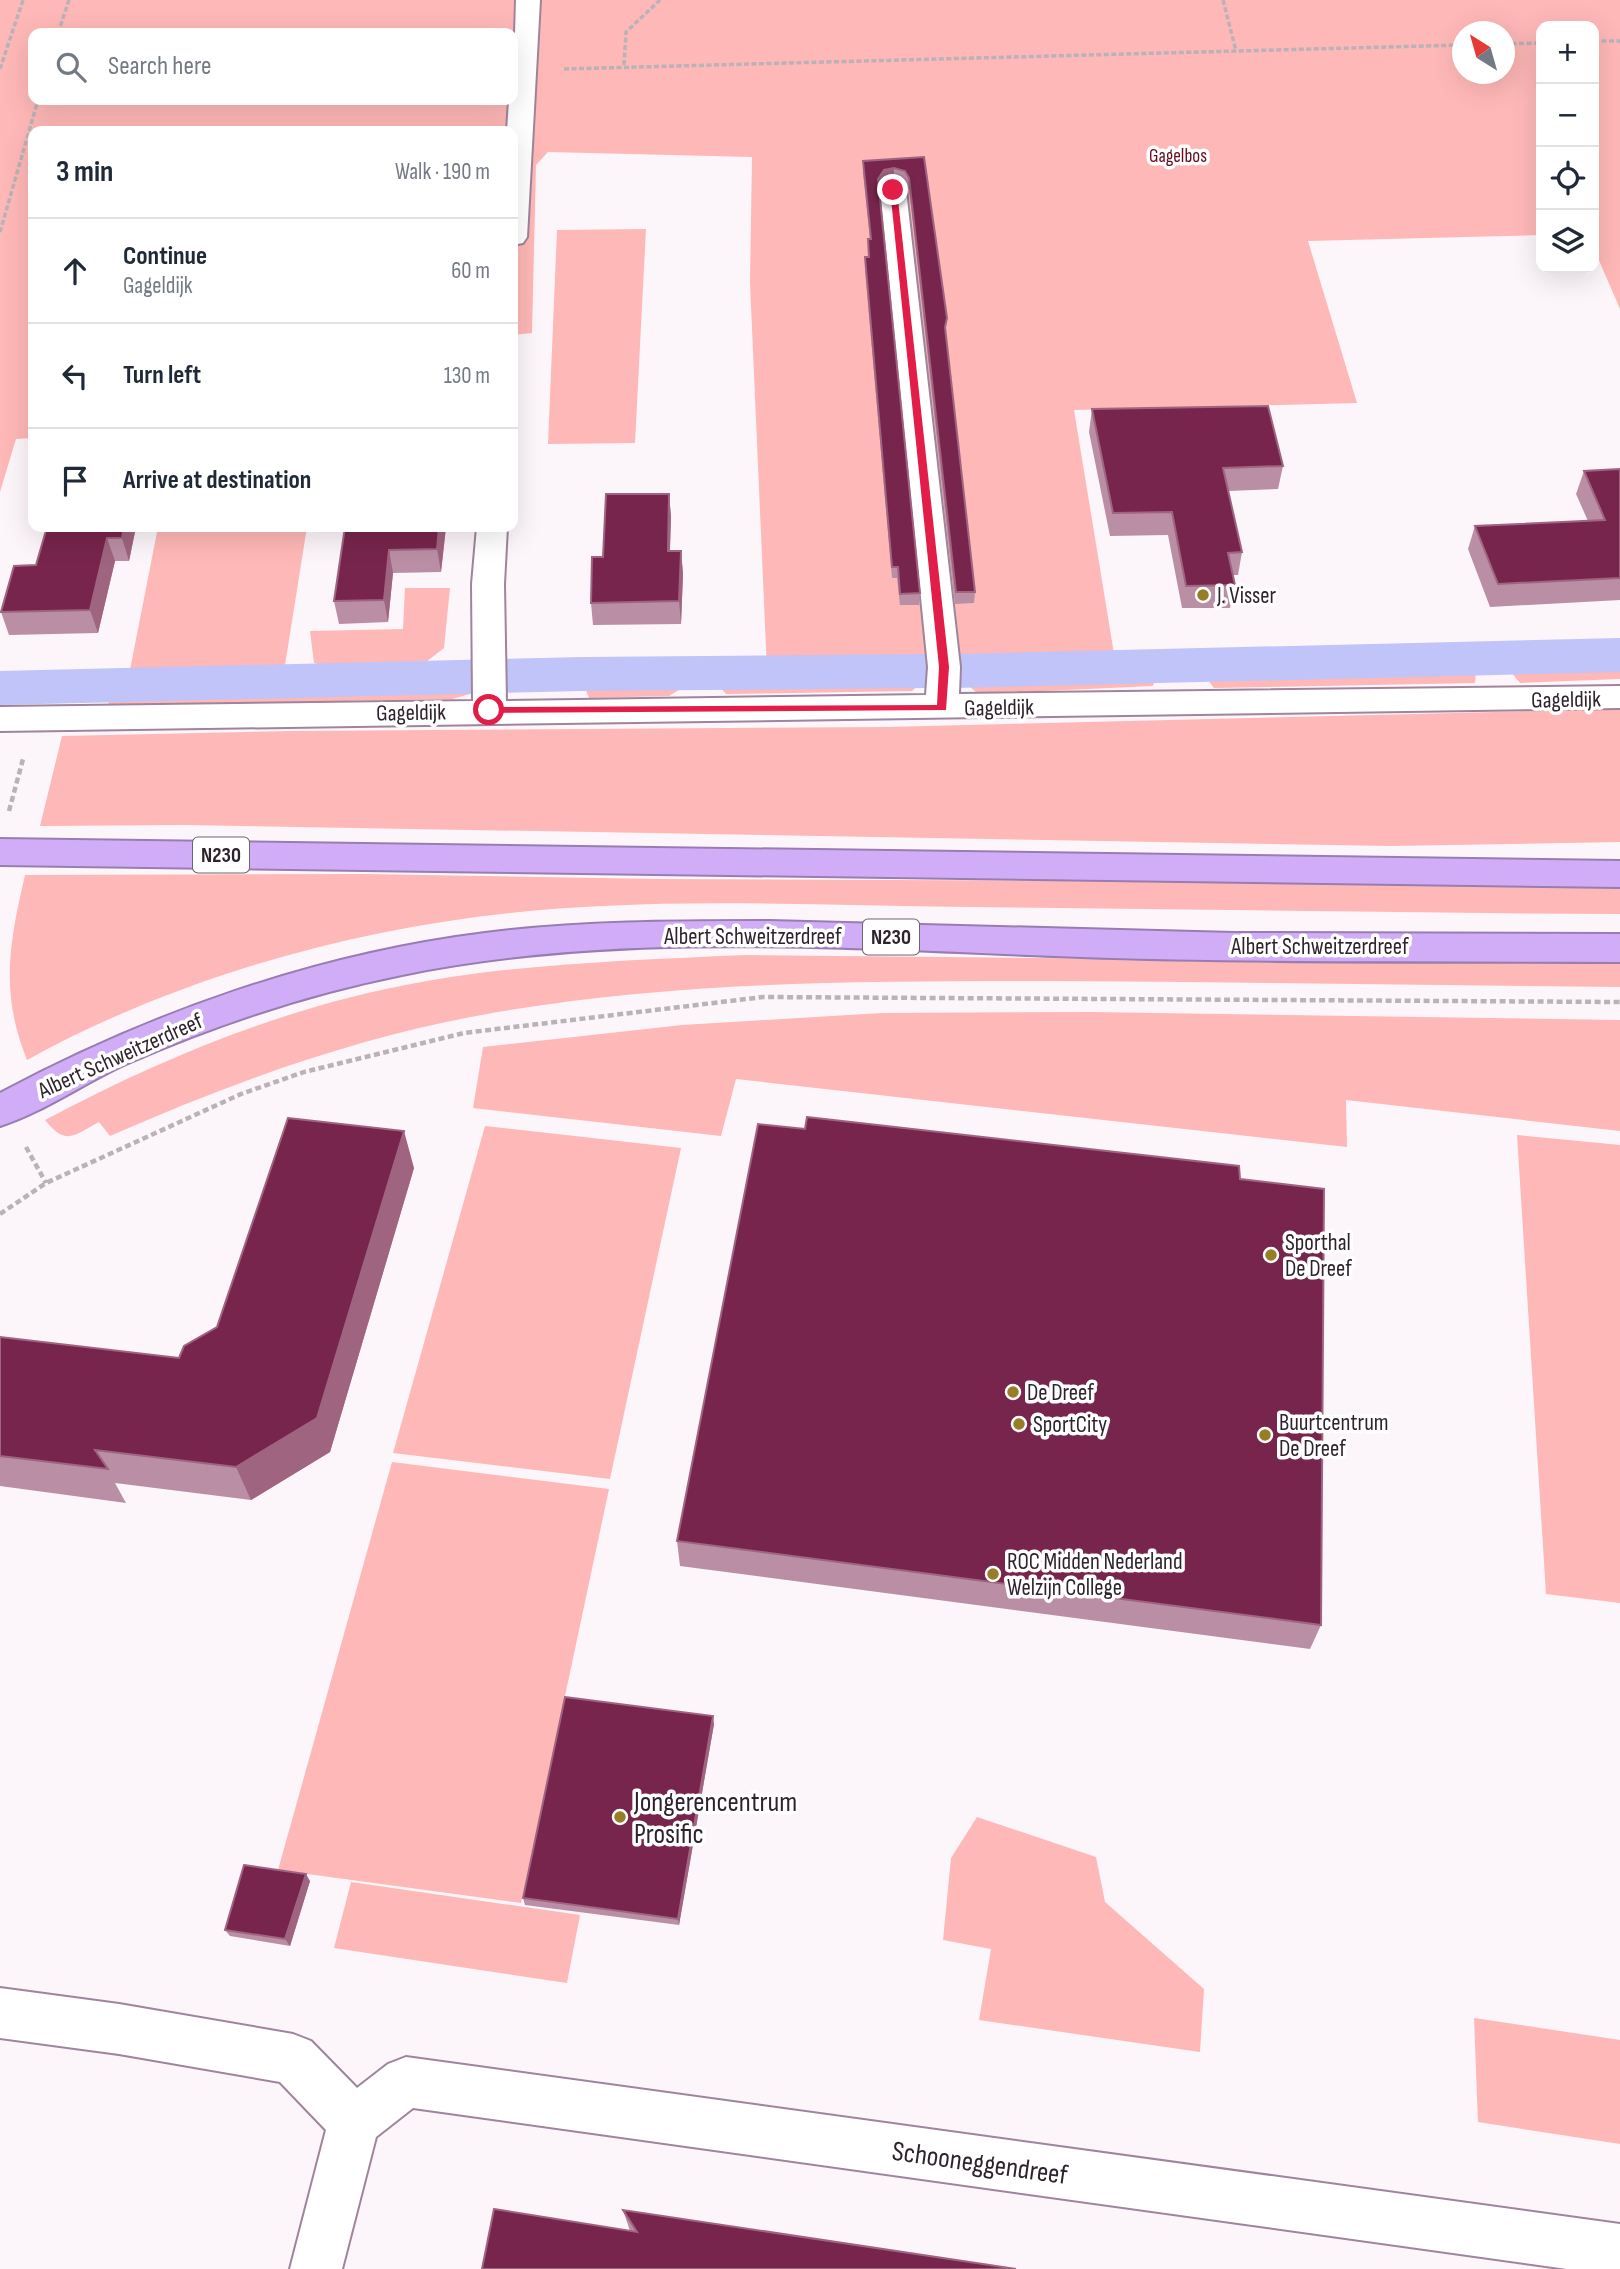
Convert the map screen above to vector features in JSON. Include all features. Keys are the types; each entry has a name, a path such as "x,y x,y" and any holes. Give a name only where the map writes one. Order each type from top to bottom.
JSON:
{"highway":[{"name":"N230","path":"3,837 1620,874"},
{"name":"Albert Schweitzerdreef","path":"0,1111 68,1074 173,1026 276,992 352,971 462,950 567,939 755,933 1154,946 1620,948"}],"street":[{"path":"518,168 528,0"},
{"path":"893,190 944,667 942,708"},
{"path":"489,710 488,584 492,532"},
{"name":"Gageldijk","path":"0,719 489,710 942,708 1620,697"},
{"path":"0,2013 119,2029 293,2059 354,2122 316,2269"},
{"name":"Schooneggendreef","path":"354,2122 406,2082 1620,2250"}],"path":[{"path":"0,69 23,0"},
{"path":"60,28 69,0"},
{"path":"624,65 626,32 660,0"},
{"path":"1223,0 1236,51"},
{"path":"1599,41 1620,41"},
{"path":"1515,44 1536,43"},
{"path":"525,71 624,65 1452,45"},
{"path":"31,126 37,105"},
{"path":"0,232 28,135"},
{"path":"3,837 35,719"},
{"path":"0,1214 46,1183 174,1122 241,1094 304,1072 464,1033 763,997 1620,1002"}],"green space":[{"name":"Gagelbos","path":"0,0 1620,0 1620,309 1599,261 1599,21 1536,21 1536,235 1308,241 1357,403 1074,410 1116,666 767,671 750,283 752,157 548,152 536,165 532,333 518,334 518,126 28,126 28,438 16,439 0,492"},
{"path":"646,229 635,443 548,444 557,230"},
{"path":"157,532 306,532 282,684 127,685"},
{"path":"405,588 450,588 444,648 417,669 342,671 314,663 310,631 403,629"},
{"path":"1620,662 1620,679 1520,683 1505,665"},
{"path":"1458,664 1476,669 1475,683 1214,688 1201,671"},
{"path":"1157,670 1153,686 978,694 962,679"},
{"path":"906,679 917,686 912,691 726,694 714,680"},
{"path":"583,682 682,682 682,688 669,696 589,698"},
{"path":"474,683 470,694 452,699 108,705 112,692"},
{"path":"1620,709 1620,842 1391,846 185,825 40,826 62,736 293,731 886,727"},
{"path":"364,874 659,879 1620,883 1620,914 740,903 649,904 529,911 454,920 306,950 162,997 93,1026 27,1060 13,1013 10,990 11,946 25,875"},
{"path":"745,955 1620,964 1620,987 911,981 773,985 635,994 498,1012 398,1033 252,1079 110,1136 99,1122 76,1134 64,1136 45,1120 136,1075 231,1035 328,1003 377,991 506,970"},
{"path":"1090,1012 1620,1020 1620,1131 1346,1100 1347,1147 736,1079 721,1136 473,1108 483,1047 682,1025 882,1013"},
{"path":"485,1126 681,1148 610,1479 393,1453"},
{"path":"1517,1135 1620,1145 1620,1603 1546,1594"},
{"path":"392,1462 609,1489 521,1903 278,1870"},
{"path":"977,1817 1096,1857 1105,1902 1204,1989 1200,2052 979,2020 991,1949 943,1940 951,1858"},
{"path":"351,1882 580,1915 567,1983 334,1948"},
{"path":"1474,2018 1620,2040 1620,2144 1478,2122"}],"building":[{"path":"924,157 947,318 945,327 975,592 956,592 909,178 905,171 894,168 884,170 878,179 920,593 900,594 898,567 892,567 865,257 869,257 868,239 871,239 863,161"},
{"path":"1268,406 1283,466 1223,468 1242,552 1228,553 1235,585 1186,586 1172,512 1113,513 1092,409"},
{"path":"1620,469 1620,578 1498,584 1475,526 1605,520 1584,471"},
{"path":"606,494 669,494 668,551 681,551 679,601 591,603 592,557 603,557"},
{"path":"46,532 123,532 122,538 107,538 90,610 1,612 14,566 36,565"},
{"path":"344,532 439,532 437,549 389,550 384,600 334,601"},
{"name":"De Dreef","path":"807,1117 1239,1166 1240,1179 1324,1189 1321,1625 677,1541 758,1124 805,1129"},
{"path":"288,1118 404,1131 317,1418 236,1467 95,1450 108,1469 0,1456 0,1337 179,1358 184,1346 217,1327"},
{"path":"565,1697 713,1716 678,1919 523,1898"},
{"path":"244,1865 306,1874 285,1939 225,1930"},
{"path":"494,2209 637,2232 623,2210 1016,2269 482,2269"}],"waterway":[{"path":"954,671 1620,655"},
{"path":"0,688 582,674 927,671"}],"place":[{"name":"J. Visser","path":"1203,595"},
{"name":"Sporthal De Dreef","path":"1271,1255"},
{"name":"De Dreef","path":"1013,1392"},
{"name":"SportCity","path":"1019,1424"},
{"name":"Buurtcentrum De Dreef","path":"1265,1435"},
{"name":"ROC Midden Nederland Welzijn College","path":"993,1574"},
{"name":"Jongerencentrum Prosific","path":"620,1817"}],"route":[{"path":"489,710 942,708 944,667 893,190"}]}
